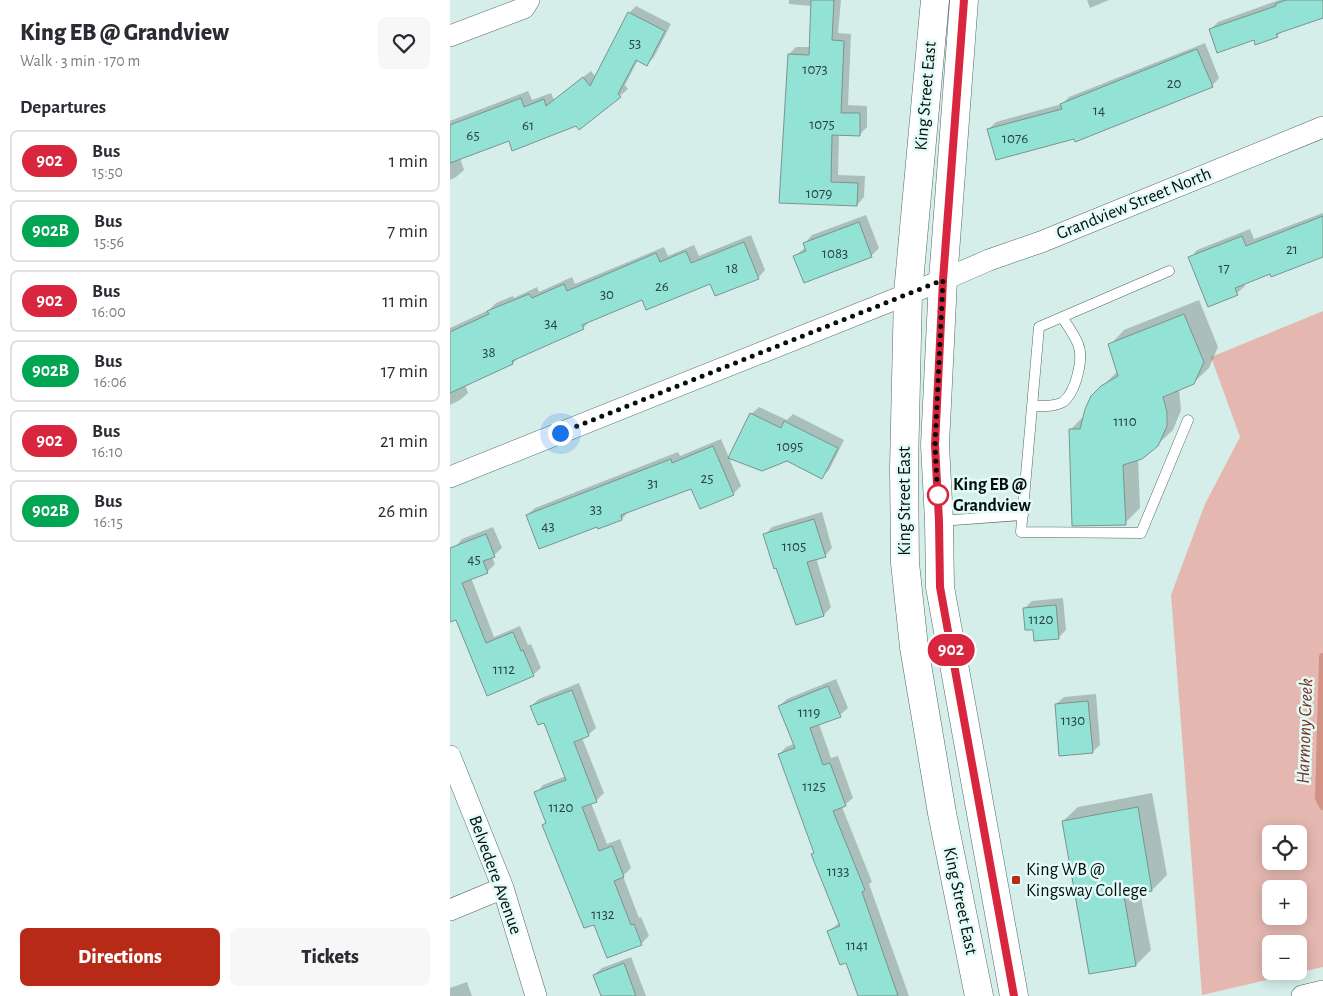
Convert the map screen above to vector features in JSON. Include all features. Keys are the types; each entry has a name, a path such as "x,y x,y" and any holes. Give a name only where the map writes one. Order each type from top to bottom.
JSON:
{"main road":[{"name":"King Street East","path":"935,0 908,293 904,466 905,563 914,647 940,803 980,996"},
{"name":"King Street East","path":"964,0 943,280 935,445 940,587 1014,996"}],"street":[{"path":"450,36 524,8 530,0"},
{"name":"Grandview Street North","path":"450,477 1323,127"},
{"name":"Belvedere Avenue","path":"450,756 502,888 536,996"},
{"path":"450,910 502,888"},
{"path":"1302,996 1323,991"}],"lane":[{"path":"1168,271 1039,327 1021,532 1141,533 1188,420"},
{"path":"1032,406 1047,406 1063,402 1073,387 1080,366 1079,345 1062,317"},
{"path":"939,521 1022,514"}],"shaded area":[{"path":"1323,311 1323,967 1307,971 1307,935 1262,935 1262,980 1267,980 1202,995 1171,595 1205,504 1240,437 1211,357"}],"building":[{"path":"811,0 834,0 832,40 844,41 841,113 860,113 860,136 832,135 831,182 858,183 857,206 779,203 788,54 809,55"},
{"path":"1286,0 1323,0 1323,18 1276,34 1278,37 1255,45 1254,40 1217,53 1209,29 1276,6 1275,4"},
{"path":"628,12 665,31 647,66 636,60 618,94 621,97 579,130 576,126 512,151 509,141 450,163 450,125 521,98 524,107 544,99 546,106 583,77 590,86"},
{"path":"1197,49 1213,87 1075,142 1074,139 996,160 987,129 1062,109 1060,104"},
{"path":"1323,216 1323,257 1271,277 1270,274 1235,288 1238,295 1208,307 1188,257 1242,236 1246,246"},
{"path":"859,222 872,257 804,283 793,256 806,251 803,243"},
{"path":"744,242 759,279 715,296 710,284 646,310 642,300 582,325 584,329 512,361 513,364 450,393 450,332 489,314 487,311 529,294 532,298 564,284 567,291 656,253 660,262 686,251 691,263"},
{"path":"1184,314 1204,362 1194,384 1163,397 1167,412 1167,426 1158,446 1142,459 1123,465 1126,525 1072,526 1069,429 1080,429 1085,409 1091,396 1101,386 1118,376 1108,344"},
{"path":"750,413 781,428 784,421 838,448 822,479 787,461 762,471 728,458"},
{"path":"713,446 734,495 700,509 691,489 621,515 622,520 598,529 597,527 539,549 526,515 671,459 672,463"},
{"path":"814,519 826,557 807,562 824,616 796,625 776,568 774,569 763,534"},
{"path":"486,534 495,557 483,561 488,573 462,583 486,643 513,632 534,676 487,696 456,620 450,622 450,548"},
{"path":"1056,605 1059,639 1034,641 1033,630 1025,630 1023,608"},
{"path":"828,686 841,717 810,728 823,765 830,763 846,806 833,811 865,890 862,892 898,996 858,996 846,963 840,965 827,931 840,926 811,854 814,853 778,754 795,748 778,706"},
{"path":"572,690 589,736 574,742 597,802 582,807 599,851 612,846 624,877 614,881 631,925 634,924 642,945 607,958 594,925 584,928 542,825 546,823 534,792 566,780 544,723 538,725 530,706"},
{"path":"1088,701 1093,753 1059,756 1055,704"},
{"path":"1138,807 1152,891 1124,896 1136,966 1089,974 1062,821"},
{"path":"624,963 636,996 601,996 593,975"}],"waterway":[{"name":"Harmony Creek","path":"1323,657 1319,798 1323,806"}],"bus line":[{"name":"902","path":"964,0 943,280 935,445 940,587 1014,996"}],"place":[{"name":"King EB @ Grandview","path":"938,495"},
{"name":"King WB @ Kingsway College","path":"1016,880"}],"route":[{"path":"560,433 943,280 935,445 938,502 938,495"}]}
